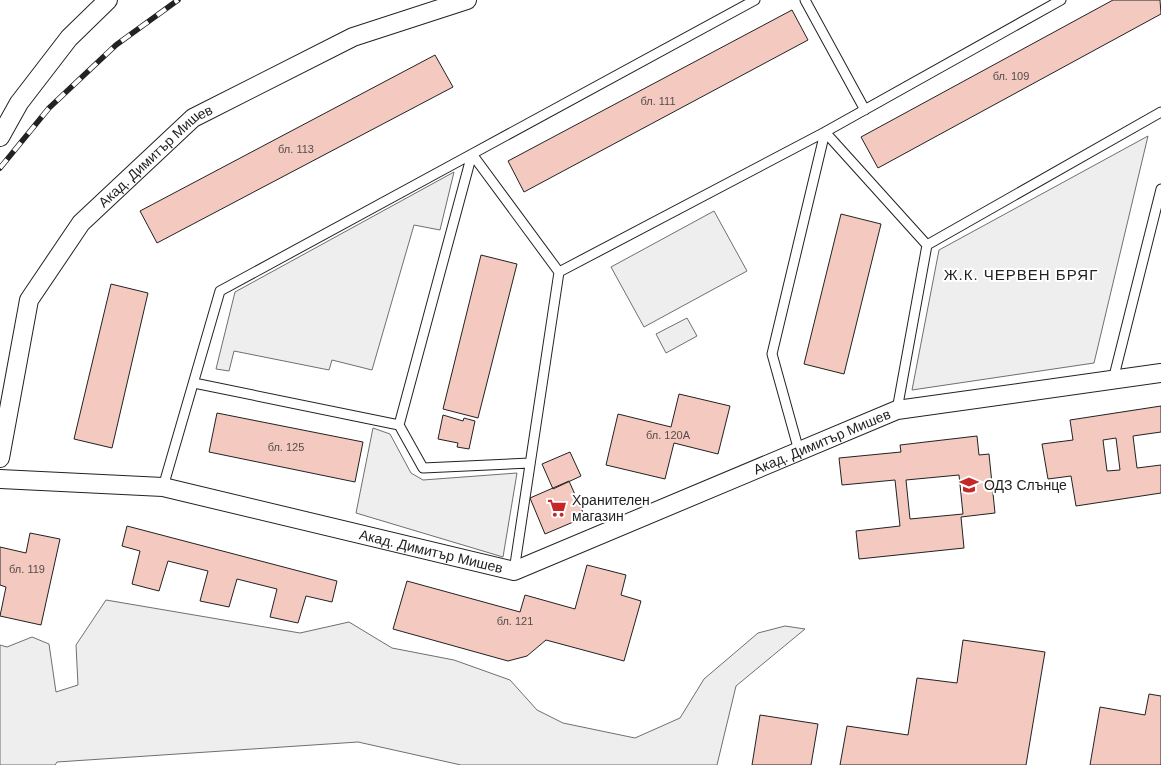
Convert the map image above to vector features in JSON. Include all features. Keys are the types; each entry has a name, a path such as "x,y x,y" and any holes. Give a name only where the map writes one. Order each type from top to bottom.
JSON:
{"street":[{"path":"0,137 19,103 69,38 108,0"},
{"name":"Акад. Димитър Мишев","path":"0,458 29,300 81,223 193,118 354,37 467,0"},
{"name":"Акад. Димитър Мишев","path":"0,479 164,487 514,572 897,410 1161,373"}],"lane":[{"path":"164,487 220,291 755,0"},
{"path":"805,0 865,110"},
{"path":"559,272 825,132 1060,0"},
{"path":"927,245 1161,112"},
{"path":"825,132 927,245"},
{"path":"799,451 772,354 825,132"},
{"path":"472,154 559,272 514,572"},
{"path":"472,154 399,425 423,468 530,463"},
{"path":"1113,380 1161,189"},
{"path":"897,410 927,245"},
{"path":"194,384 399,425"}],"shaded area":[{"path":"1148,136 1094,363 912,390 939,250"},
{"path":"454,172 440,230 414,225 372,370 332,360 329,370 234,351 229,371 216,369 235,292"},
{"path":"714,211 747,271 644,327 611,267"},
{"path":"687,318 697,336 666,353 656,334"},
{"path":"373,428 390,434 411,473 423,480 517,473 503,557 356,513"},
{"path":"106,600 300,633 349,622 392,648 454,660 510,680 537,710 563,723 635,738 680,718 704,679 758,633 785,626 805,629 736,686 717,765 461,765 358,742 57,762 55,765 0,765 0,645 7,647 32,637 49,644 56,692 78,685 76,645"}],"building":[{"path":"1113,0 1160,0 1161,14 878,168 861,137"},
{"path":"792,10 808,40 524,192 508,161"},
{"path":"435,55 453,87 157,243 140,211"},
{"path":"841,214 881,224 844,374 804,364"},
{"path":"481,255 517,264 478,418 443,409"},
{"path":"111,284 148,293 112,448 74,439"},
{"path":"679,394 730,406 718,454 674,443 665,479 606,465 618,414 671,427"},
{"path":"1161,406 1161,432 1133,436 1137,468 1161,465 1161,493 1076,506 1071,476 1048,479 1042,444 1073,440 1070,420","holes":["1116,438 1120,470 1107,471 1103,440"]},
{"path":"217,413 363,442 355,482 209,452"},
{"path":"443,415 463,421 464,418 475,421 469,449 457,447 458,443 438,439"},
{"path":"977,436 979,455 989,454 995,513 961,517 964,548 859,559 856,531 900,526 895,480 842,485 839,458 901,452 900,445","holes":["959,475 963,514 910,519 906,480"]},
{"path":"570,452 581,476 553,489 542,464"},
{"name":"Хранителен магазин","path":"569,481 585,517 545,534 530,498"},
{"path":"127,526 337,581 332,602 306,596 298,623 270,617 277,589 237,579 229,607 200,601 208,571 168,561 159,591 132,584 140,551 122,546"},
{"path":"30,533 60,539 41,625 0,616 6,587 0,585 0,547 26,553"},
{"path":"587,565 626,575 621,595 641,601 624,661 546,640 527,656 508,661 393,629 407,581 520,612 525,595 575,609"},
{"path":"963,640 1045,652 1026,765 840,765 847,726 908,735 917,678 957,683"},
{"path":"1149,694 1161,696 1161,765 1090,765 1100,707 1145,715"},
{"path":"760,715 818,724 811,765 752,765"}],"railway":[{"path":"0,168 49,108 116,45 178,0"}],"place":[{"name":"ОДЗ Слънце","path":"969,485"},
{"name":"Хранителен магазин","path":"557,508"}],"district":[{"name":"Ж.К. ЧЕРВЕН БРЯГ","path":"1021,274"}]}
